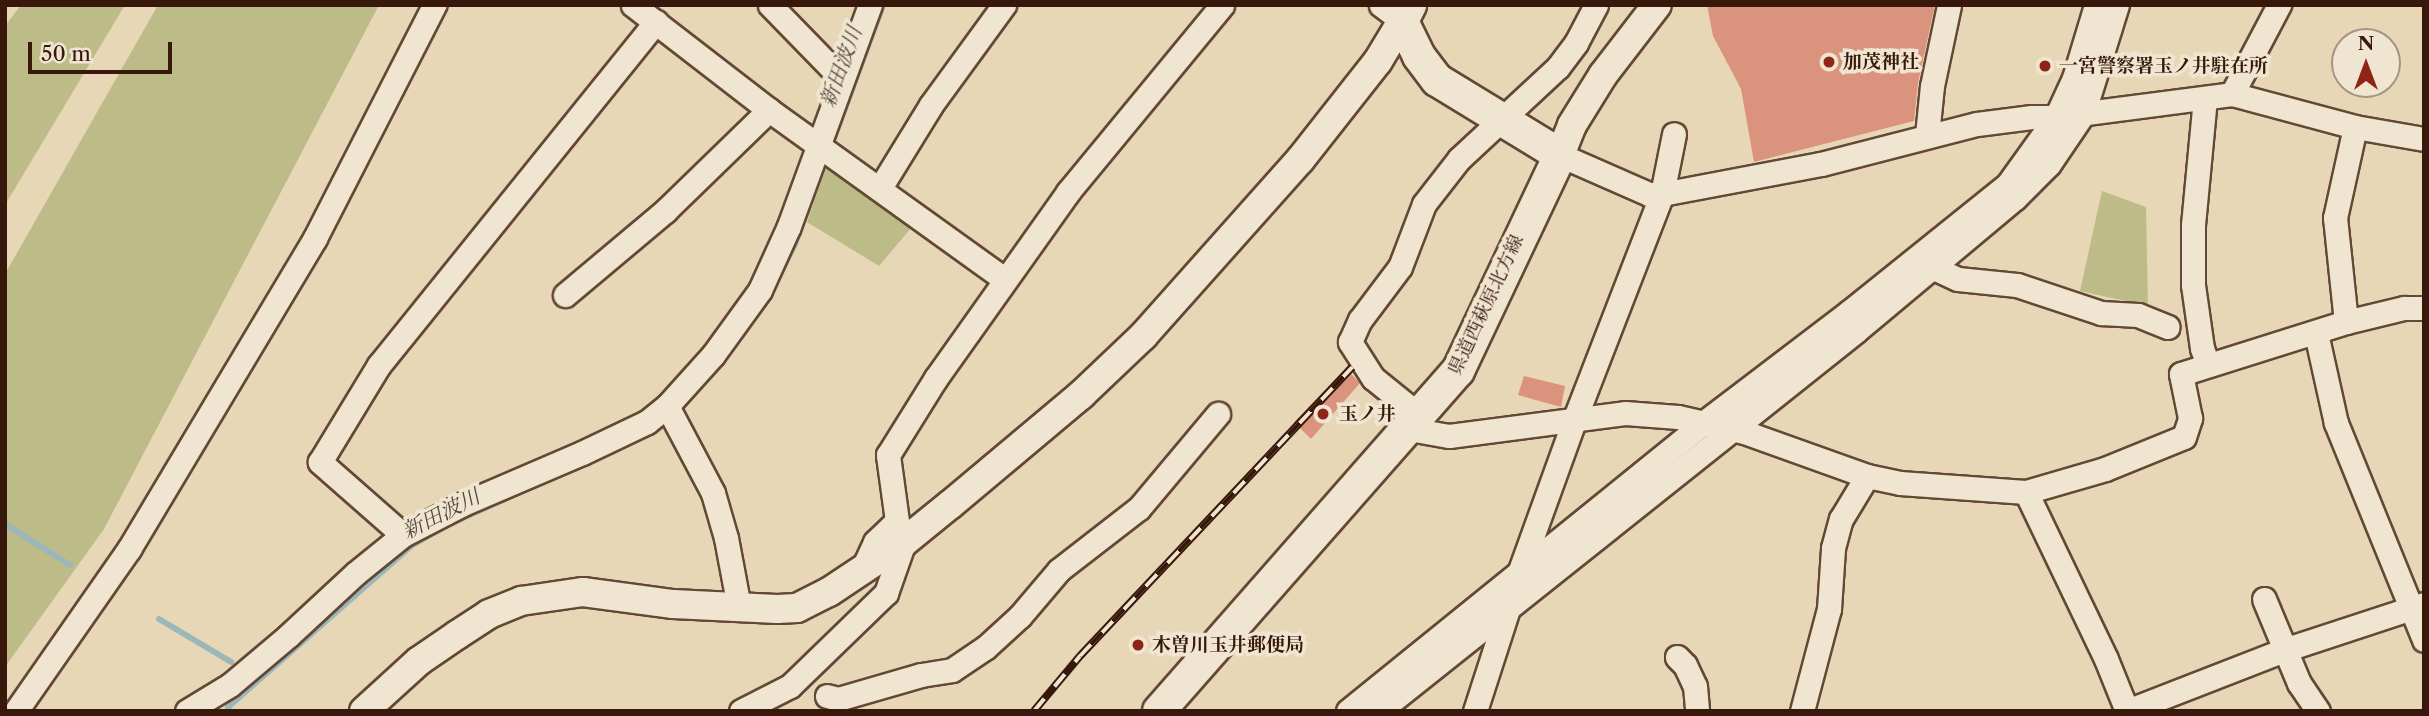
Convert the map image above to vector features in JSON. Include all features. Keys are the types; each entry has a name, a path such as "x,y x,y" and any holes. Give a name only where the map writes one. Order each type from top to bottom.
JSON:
{"main road":[{"path":"1397,11 1419,56 1437,80 1560,155"},
{"name":"県道西萩原北方線","path":"1159,711 1458,371 1560,155"}],"street":[{"path":"16,711 130,550 315,238 434,5"},
{"path":"633,5 769,110 1004,279"},
{"path":"770,5 842,79"},
{"path":"187,711 230,685 403,535 463,504 647,422 667,406 713,355 760,290 789,226 870,5"},
{"path":"880,188 950,77 1004,5"},
{"path":"863,568 875,542 897,521 888,455 936,378 1068,192 1222,5"},
{"path":"1576,43 1577,5"},
{"path":"1595,5 1576,43 1558,66 1459,159 1423,204 1400,267 1360,320 1350,342 1373,378 1415,423 1450,436 1625,412 1706,421 1867,476 1900,483 2026,492 2105,468 2184,437 2190,418 2181,374 2316,334 2346,322 2404,308 2424,309"},
{"path":"1657,5 1603,75 1572,124 1560,155 1649,194 1662,194 1821,164 1976,124 2083,114 2232,94 2356,127 2424,139"},
{"path":"1927,135 1932,86 1949,5"},
{"path":"1348,711 1706,421 1849,312 2008,184 2056,117 2074,78 2096,5"},
{"path":"1379,711 1934,268 2015,198 2049,164 2083,114 2117,5"},
{"path":"2232,94 2279,5"},
{"path":"364,711 419,661 489,614 521,601 583,592 673,604 797,608 829,592 904,542 1081,395 1143,336 1300,160 1378,61 1397,11"},
{"path":"403,535 320,462 379,365 656,22"},
{"path":"2205,98 2193,225 2193,285 2202,348 2208,365"},
{"path":"565,295 675,202 769,110"},
{"path":"2346,322 2335,218 2356,127"},
{"path":"1475,711 1518,575 1575,418 1662,194 1674,134"},
{"path":"1934,268 1958,279 2017,285 2101,313 2138,315 2168,327"},
{"path":"2316,334 2336,423 2418,606 2424,640"},
{"path":"667,406 713,493 726,538 739,607"},
{"path":"790,686 832,704 838,699 909,678 952,670 985,648 1020,616 1059,570 1139,508 1218,414"},
{"path":"1802,711 1829,609 1833,548 1842,519 1867,476"},
{"path":"2026,492 2106,659 2127,711 2284,650 2418,606"},
{"path":"741,711 790,686 886,593 904,542"},
{"path":"2264,599 2299,683 2318,711"},
{"path":"1677,657 1685,665 1695,686 1697,711"}],"shaded area":[{"path":"21,5 125,5 5,205 5,26"},
{"path":"158,5 379,5 104,529 5,667 5,274"},
{"path":"828,161 912,227 879,266 807,222"},
{"path":"2102,191 2146,207 2148,306 2080,291"}],"building":[{"name":"加茂神社","path":"1707,5 1935,5 1918,83 1914,121 1754,162 1741,89 1713,36"},
{"path":"1346,369 1360,383 1311,439 1294,422"},
{"path":"1524,376 1565,386 1561,407 1518,395"}],"waterway":[{"name":"新田波川","path":"833,141 883,5"},
{"name":"新田波川","path":"771,292 795,244 825,161"},
{"name":"新田波川","path":"229,711 228,707 411,546 445,526 538,484"},
{"path":"5,524 70,565"},
{"path":"159,619 231,662"}],"railway":[{"path":"1034,711 1080,656 1352,367"}],"place":[{"name":"加茂神社","path":"1829,62"},
{"name":"一宮警察署玉ノ井駐在所","path":"2045,66"},
{"name":"玉ノ井","path":"1323,414"},
{"name":"木曽川玉井郵便局","path":"1138,645"}]}
